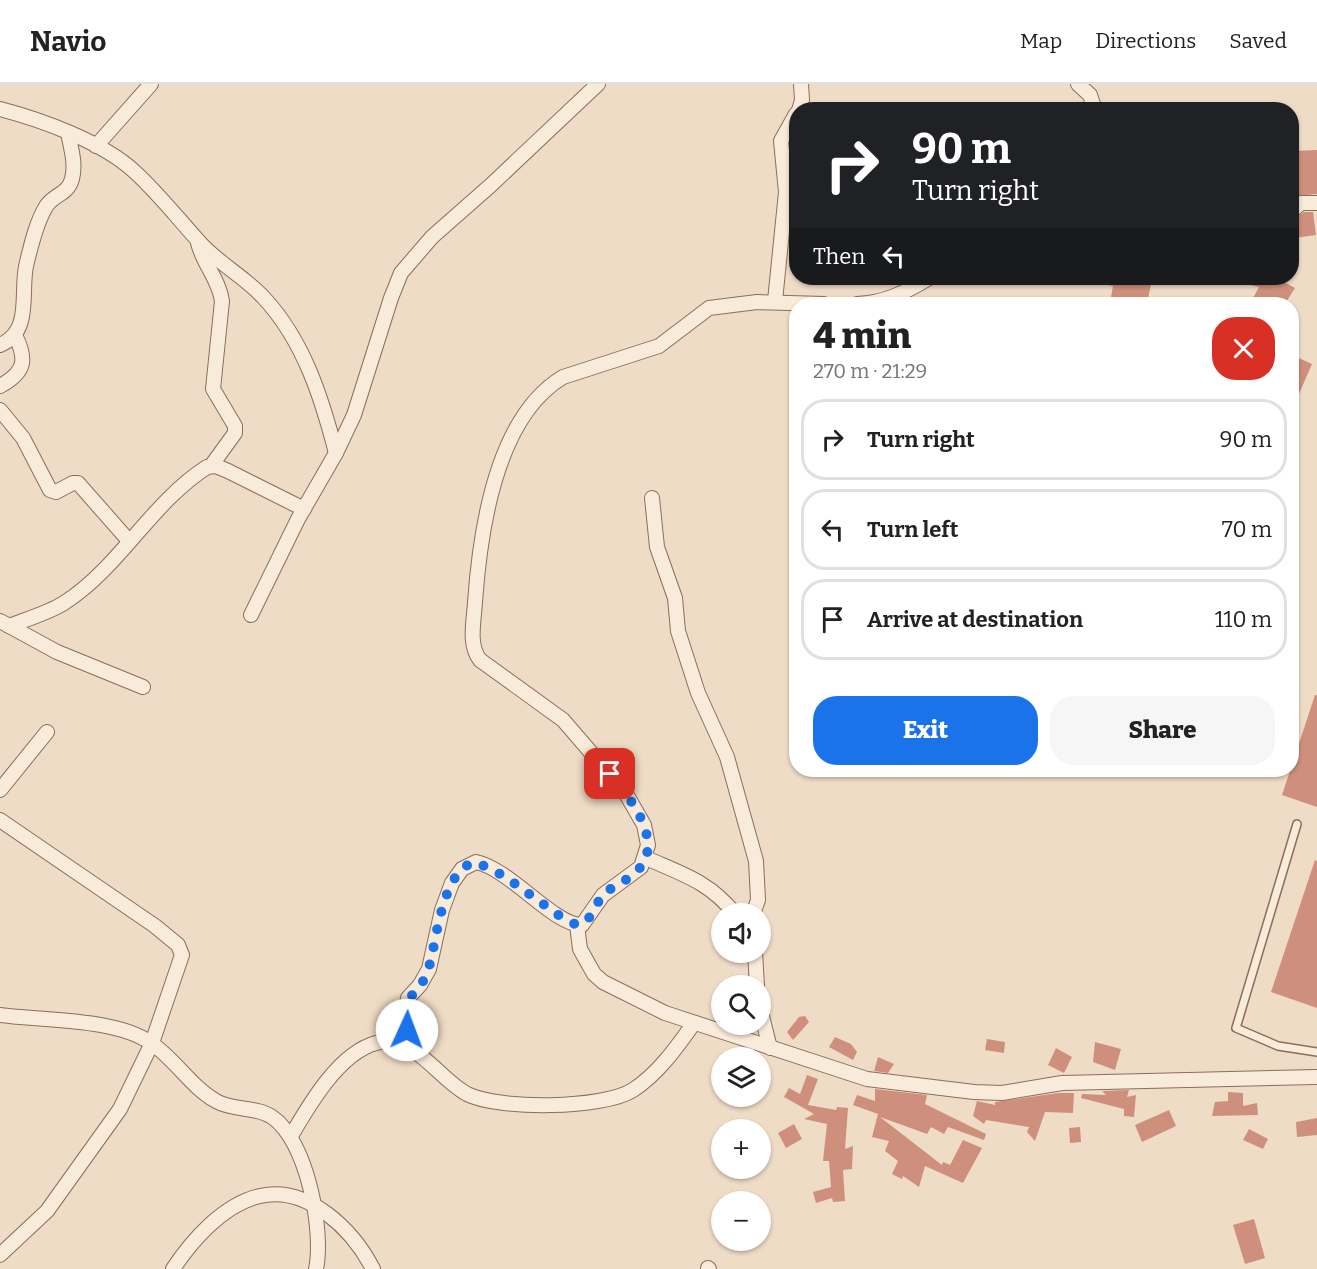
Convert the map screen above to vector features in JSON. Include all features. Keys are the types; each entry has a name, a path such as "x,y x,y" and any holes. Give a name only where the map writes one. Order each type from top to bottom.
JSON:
{"street":[{"path":"96,146 151,84"},
{"path":"251,615 354,415 401,273 432,237 598,84"},
{"path":"801,84 801,102"},
{"path":"1078,84 1090,95 1092,102"},
{"path":"0,109 68,133 96,146 134,171 198,241 252,286 276,311 306,362 324,406 336,453"},
{"path":"775,301 786,192 781,141 789,127"},
{"path":"0,345 15,335 24,308 26,262 44,212 51,201 66,191 72,180 74,164 68,133"},
{"path":"1299,205 1317,203"},
{"path":"5,624 62,604 109,563 160,505 200,471 211,466 235,433 235,426 213,389 222,301 220,287 204,261 198,241"},
{"path":"895,297 918,285"},
{"path":"409,1046 406,1004 429,969 447,896 462,869 476,862 491,867 564,919 577,925 585,923 603,895 636,873 646,858 648,845 644,825 626,792 563,720 475,654 473,648 476,567 481,536 502,462 516,430 537,399 563,377 659,346 709,308 775,301 789,302"},
{"path":"0,386 15,374 24,360 25,355 15,335"},
{"path":"0,410 23,438 50,490 56,492 78,483 129,541"},
{"path":"211,466 304,509"},
{"path":"652,498 657,547 675,597 678,631 698,693 727,757 756,861 757,903"},
{"path":"5,624 57,652 143,687"},
{"path":"0,791 47,732"},
{"path":"0,820 155,926 178,945 182,959 152,1043 120,1109 47,1211 0,1255"},
{"path":"646,858 703,883 726,903"},
{"path":"577,925 580,949 598,978 665,1013 767,1047"},
{"path":"0,1015 104,1026 138,1035 152,1043 217,1102 237,1109 263,1112 283,1125 291,1136 319,1228 316,1269"},
{"path":"291,1136 311,1102 348,1059 376,1043 392,1042 409,1046 444,1079 468,1094 496,1104 556,1104 590,1101 631,1091 645,1081 675,1050 694,1023"},
{"path":"771,1048 867,1079 974,1092 1002,1093 1071,1082 1317,1077"},
{"path":"173,1269 196,1238 211,1225 235,1208 260,1196 293,1196 333,1218 363,1250 373,1269"}],"lane":[{"path":"1297,824 1236,1028 1278,1046 1317,1052"}],"building":[{"path":"1317,150 1317,194 1299,196 1299,151"},
{"path":"1304,212 1313,212 1316,235 1299,237 1299,216"},
{"path":"1108,285 1151,285 1148,297 1111,297 1113,286"},
{"path":"1251,285 1290,285 1295,288 1289,297 1254,297 1259,287"},
{"path":"1299,358 1312,364 1299,394"},
{"path":"1315,695 1317,695 1317,807 1282,795 1288,777 1299,777 1299,743"},
{"path":"1315,860 1317,861 1317,1008 1271,992"},
{"path":"805,1016 809,1022 793,1040 787,1032 799,1017"},
{"path":"835,1037 851,1044 857,1052 853,1060 829,1047"},
{"path":"987,1039 1005,1042 1004,1053 985,1050"},
{"path":"1095,1042 1121,1049 1115,1070 1093,1062"},
{"path":"1056,1048 1072,1057 1064,1073 1048,1065"},
{"path":"878,1057 894,1064 888,1073 874,1071"},
{"path":"807,1075 818,1079 808,1105 836,1110 837,1107 848,1108 845,1149 853,1146 852,1169 843,1170 845,1201 833,1202 832,1198 816,1203 813,1192 831,1187 829,1161 823,1161 827,1124 804,1119 814,1114 784,1097 789,1088 800,1094"},
{"path":"875,1089 927,1095 925,1104 986,1134 984,1140 948,1127 944,1134 931,1127 927,1134 880,1117 942,1165 943,1162 950,1165 963,1140 982,1148 963,1183 925,1166 919,1187 903,1176 902,1179 892,1174 898,1161 885,1151 889,1141 872,1137 878,1114 853,1105 857,1095 875,1101"},
{"path":"1129,1090 1127,1097 1136,1095 1134,1117 1124,1116 1124,1109 1081,1098 1082,1094 1106,1095 1102,1091"},
{"path":"1228,1092 1243,1093 1243,1106 1257,1103 1258,1115 1212,1116 1215,1102 1228,1101"},
{"path":"1058,1093 1074,1093 1073,1113 1045,1112 1035,1141 1027,1132 1029,1127 986,1120 984,1124 973,1116 977,1101 995,1105 995,1102"},
{"path":"1169,1110 1176,1126 1142,1142 1135,1125"},
{"path":"1317,1118 1317,1135 1297,1137 1296,1122"},
{"path":"794,1124 802,1139 786,1148 778,1133"},
{"path":"1080,1127 1081,1142 1070,1143 1069,1128"},
{"path":"1249,1129 1268,1139 1263,1149 1243,1140"},
{"path":"1254,1219 1265,1258 1245,1264 1233,1225"}],"route":[{"path":"407,1030 405,1021 408,998 420,985 429,969 442,910 452,883 462,869 470,863 476,862 491,867 564,919 577,925 585,923 603,895 636,873 641,867 646,858 648,845 644,825 626,792 610,774"}]}
